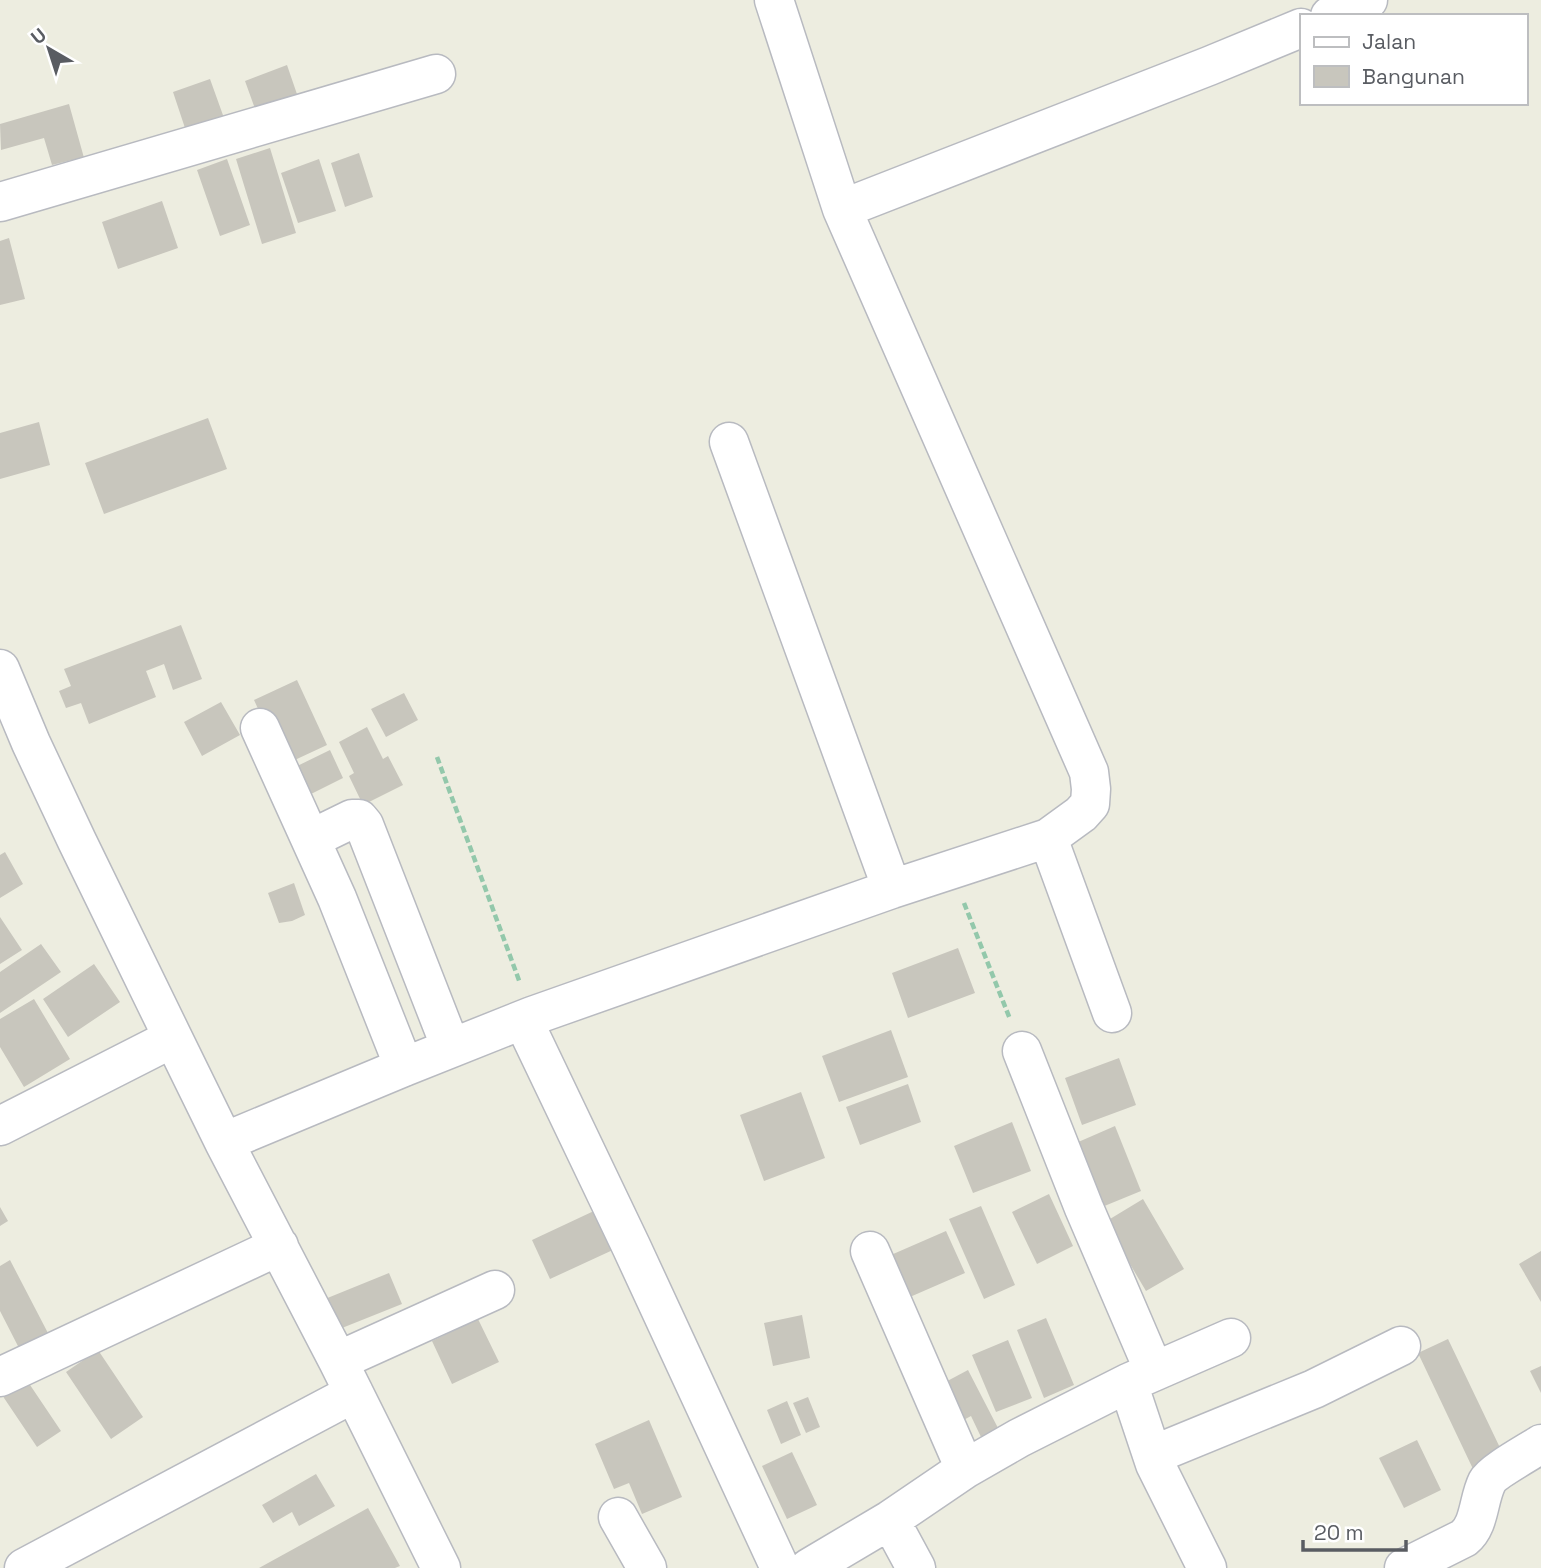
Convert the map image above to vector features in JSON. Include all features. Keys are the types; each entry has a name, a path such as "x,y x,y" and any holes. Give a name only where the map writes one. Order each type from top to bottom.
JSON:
{"street":[{"path":"224,1142 528,1018 892,889 1048,838 1081,814 1090,804 1089,772 842,209 774,0"},
{"path":"1335,14 1368,0"},
{"path":"842,209 1209,66 1300,27"},
{"path":"0,202 436,74"},
{"path":"729,442 892,889"},
{"path":"0,669 77,841 224,1142 441,1568"},
{"path":"260,728 337,898 404,1067"},
{"path":"311,839 352,819 359,819 364,825 452,1048"},
{"path":"1048,838 1112,1013"},
{"path":"528,1018 780,1568"},
{"path":"0,1126 173,1038"},
{"path":"1022,1051 1084,1209 1141,1377 1155,1464 1207,1568"},
{"path":"0,1377 279,1246"},
{"path":"870,1251 965,1469"},
{"path":"24,1568 495,1290"},
{"path":"809,1568 1019,1438 1141,1377 1231,1338"},
{"path":"1153,1455 1314,1389 1401,1346"},
{"path":"1406,1567 1472,1532 1487,1481 1493,1474 1541,1444"},
{"path":"618,1517 647,1568"},
{"path":"890,1520 916,1568"},
{"path":"0,1551 10,1568"}],"path":[{"path":"438,757 528,1018"},
{"path":"951,870 1022,1051"}],"building":[{"path":"287,65 299,100 258,117 245,81"},
{"path":"210,79 224,118 186,131 173,92"},
{"path":"69,104 86,165 74,169 72,160 52,165 44,138 1,150 0,124"},
{"path":"270,148 296,233 262,244 236,159"},
{"path":"359,153 373,197 345,207 331,163"},
{"path":"227,159 250,225 220,236 197,170"},
{"path":"319,159 336,211 298,223 281,173"},
{"path":"162,201 178,248 118,269 102,222"},
{"path":"9,238 25,299 0,305 0,241"},
{"path":"208,418 227,469 104,514 85,463"},
{"path":"39,422 50,465 0,479 0,433"},
{"path":"181,625 202,679 173,690 164,664 146,671 156,697 89,724 81,703 66,708 59,691 71,686 64,669"},
{"path":"297,680 327,745 284,765 254,700"},
{"path":"404,693 418,720 386,737 371,709"},
{"path":"221,702 240,735 202,756 184,722"},
{"path":"367,727 383,759 388,756 403,785 363,805 349,776 354,773 339,742"},
{"path":"330,750 343,778 301,799 287,771"},
{"path":"5,852 23,884 0,898 0,855"},
{"path":"294,883 305,915 279,923 268,893"},
{"path":"0,917 22,950 0,964"},
{"path":"41,944 61,972 0,1013 0,972"},
{"path":"958,948 975,993 908,1018 892,973"},
{"path":"94,964 120,1002 68,1037 43,999"},
{"path":"34,999 70,1059 24,1087 0,1047 0,1019"},
{"path":"891,1030 908,1077 839,1102 822,1056"},
{"path":"1119,1058 1136,1105 1082,1125 1065,1078"},
{"path":"908,1084 921,1122 860,1145 846,1107"},
{"path":"801,1092 825,1158 764,1181 740,1115"},
{"path":"1012,1122 1031,1171 973,1193 954,1146"},
{"path":"1115,1126 1141,1191 1102,1207 1076,1143"},
{"path":"1049,1194 1073,1246 1037,1264 1012,1212"},
{"path":"1143,1199 1184,1269 1146,1291 1105,1222"},
{"path":"981,1206 1015,1285 984,1299 949,1219"},
{"path":"0,1207 8,1221 0,1226"},
{"path":"596,1210 615,1249 550,1279 532,1240"},
{"path":"946,1231 965,1273 903,1300 884,1258"},
{"path":"1541,1251 1541,1302 1519,1264"},
{"path":"10,1260 49,1335 20,1350 0,1311 0,1266"},
{"path":"389,1273 402,1304 337,1330 325,1299"},
{"path":"802,1315 810,1358 773,1366 764,1323"},
{"path":"1046,1318 1074,1385 1044,1398 1017,1330"},
{"path":"478,1319 499,1362 452,1384 432,1341"},
{"path":"1448,1339 1503,1454 1473,1469 1418,1353"},
{"path":"1008,1340 1032,1398 996,1412 972,1355"},
{"path":"98,1350 143,1417 111,1439 66,1372"},
{"path":"1541,1366 1541,1393 1530,1371"},
{"path":"968,1370 998,1428 981,1437 971,1416 958,1423 938,1386"},
{"path":"24,1376 61,1431 37,1447 0,1392"},
{"path":"808,1397 820,1427 806,1433 793,1403"},
{"path":"787,1401 801,1435 781,1444 767,1410"},
{"path":"649,1420 682,1497 642,1514 629,1483 614,1489 595,1444"},
{"path":"1417,1440 1441,1490 1404,1508 1379,1458"},
{"path":"792,1452 817,1505 787,1519 762,1466"},
{"path":"316,1474 335,1506 299,1526 292,1512 273,1523 262,1505"},
{"path":"368,1508 400,1566 259,1568"}]}
